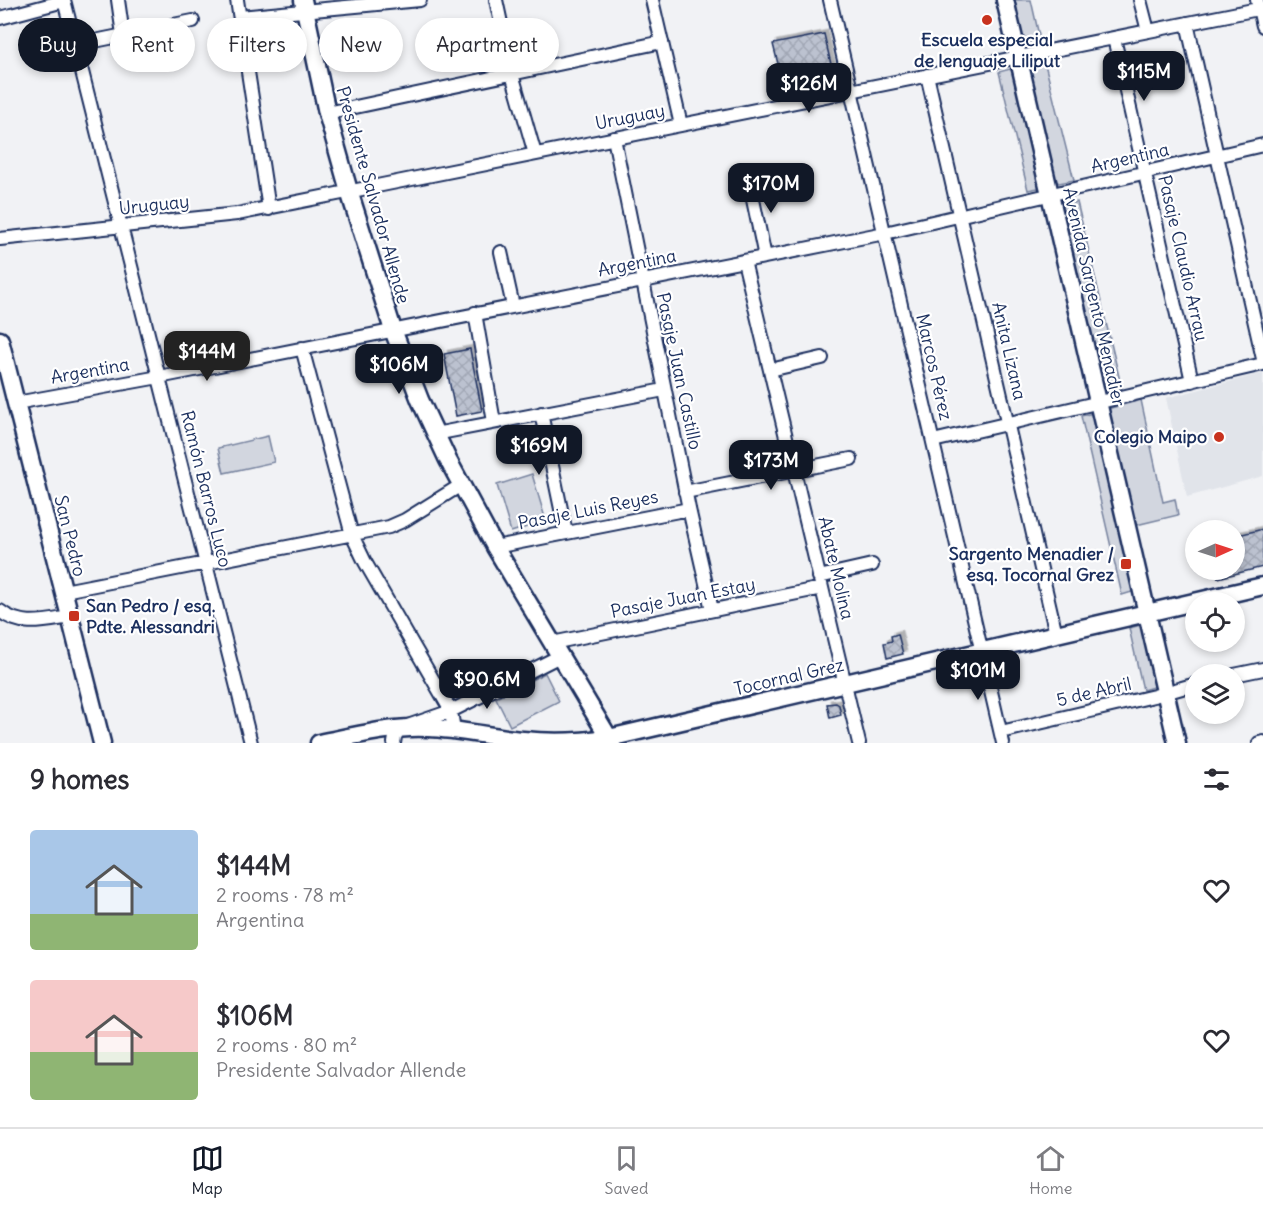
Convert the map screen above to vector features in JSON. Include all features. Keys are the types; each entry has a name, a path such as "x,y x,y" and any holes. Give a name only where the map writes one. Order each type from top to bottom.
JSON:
{"main road":[{"name":"Avenida Sargento Menadier","path":"1005,0 1177,743"},
{"name":"Presidente Salvador Allende","path":"304,5 327,113 349,191 393,330 435,434 495,547 611,740"},
{"name":"San Pedro","path":"0,340 102,743"},
{"name":"Tocornal Grez","path":"319,743 397,736 427,728 545,742 611,740 1263,586"}],"street":[{"path":"118,0 121,18"},
{"path":"237,0 269,209"},
{"path":"240,17 304,5 420,0"},
{"path":"496,0 512,74 535,154"},
{"path":"652,0 681,125"},
{"name":"Marcos Pérez","path":"830,0 1002,738"},
{"path":"1140,0 1148,31"},
{"path":"0,18 64,1"},
{"name":"Ramón Barros Luco","path":"64,1 68,18"},
{"path":"1260,6 1263,26"},
{"name":"Uruguay","path":"0,238 121,227 269,209 1114,38 1260,6"},
{"path":"1187,23 1263,359"},
{"name":"Pasaje Claudio Arrau","path":"1114,38 1192,381"},
{"path":"327,113 662,42"},
{"name":"Ramón Barros Luco","path":"82,72 251,743"},
{"name":"Anita Lizana","path":"927,75 1056,634"},
{"name":"Pasaje Juan Castillo","path":"614,138 685,492 712,610"},
{"name":"Argentina","path":"16,403 885,233 1263,145"},
{"path":"751,190 765,257"},
{"path":"501,252 513,306"},
{"name":"Abate Molina","path":"744,261 859,743"},
{"path":"475,314 494,422"},
{"path":"302,348 352,535 365,562 451,711 454,731"},
{"path":"770,370 822,358"},
{"path":"933,441 1263,364"},
{"path":"435,434 664,390"},
{"path":"541,413 566,533"},
{"path":"685,492 851,459"},
{"path":"64,591 352,535 400,523 461,485"},
{"name":"Pasaje Luis Reyes","path":"495,547 689,508"},
{"name":"Pasaje Juan Estay","path":"397,736 451,711 556,649 821,583 872,565"},
{"path":"0,611 12,619 23,622 70,617"},
{"path":"1245,673 1263,669"},
{"name":"5 de Abril","path":"1002,738 1185,687"}],"shaded area":[{"path":"1012,0 1031,0 1040,40 1022,44"},
{"path":"1044,60 1074,180 1059,183 1054,179 1029,73 1030,63"},
{"path":"1010,69 1015,75 1041,184 1038,188 1028,190 999,72"},
{"path":"1077,202 1122,389 1103,390 1060,207"},
{"name":"Colegio Maipo","path":"1263,373 1263,476 1187,497 1166,398"},
{"path":"1141,400 1163,502 1175,499 1178,515 1132,526 1107,409"},
{"path":"1093,413 1135,591 1122,595 1081,416"},
{"path":"268,436 274,462 224,473 218,448"},
{"path":"532,474 546,521 511,532 497,485"},
{"path":"1141,625 1156,686 1143,690 1129,628"},
{"path":"545,673 559,701 510,726 496,698"}],"building":[{"path":"824,34 834,77 830,84 785,92 773,44"},
{"path":"470,349 482,411 456,416 444,354"},
{"path":"1263,529 1263,567 1245,571 1245,533"},
{"path":"898,634 903,654 887,658 884,643 892,641 891,636"},
{"path":"827,704 839,705 841,715 830,718"}],"place":[{"name":"Escuela especial de lenguaje Liliput","path":"987,20"},
{"name":"Colegio Maipo","path":"1219,437"},
{"name":"Sargento Menadier / esq. Tocornal Grez","path":"1126,564"},
{"name":"San Pedro / esq. Pdte. Alessandri","path":"74,616"}]}
